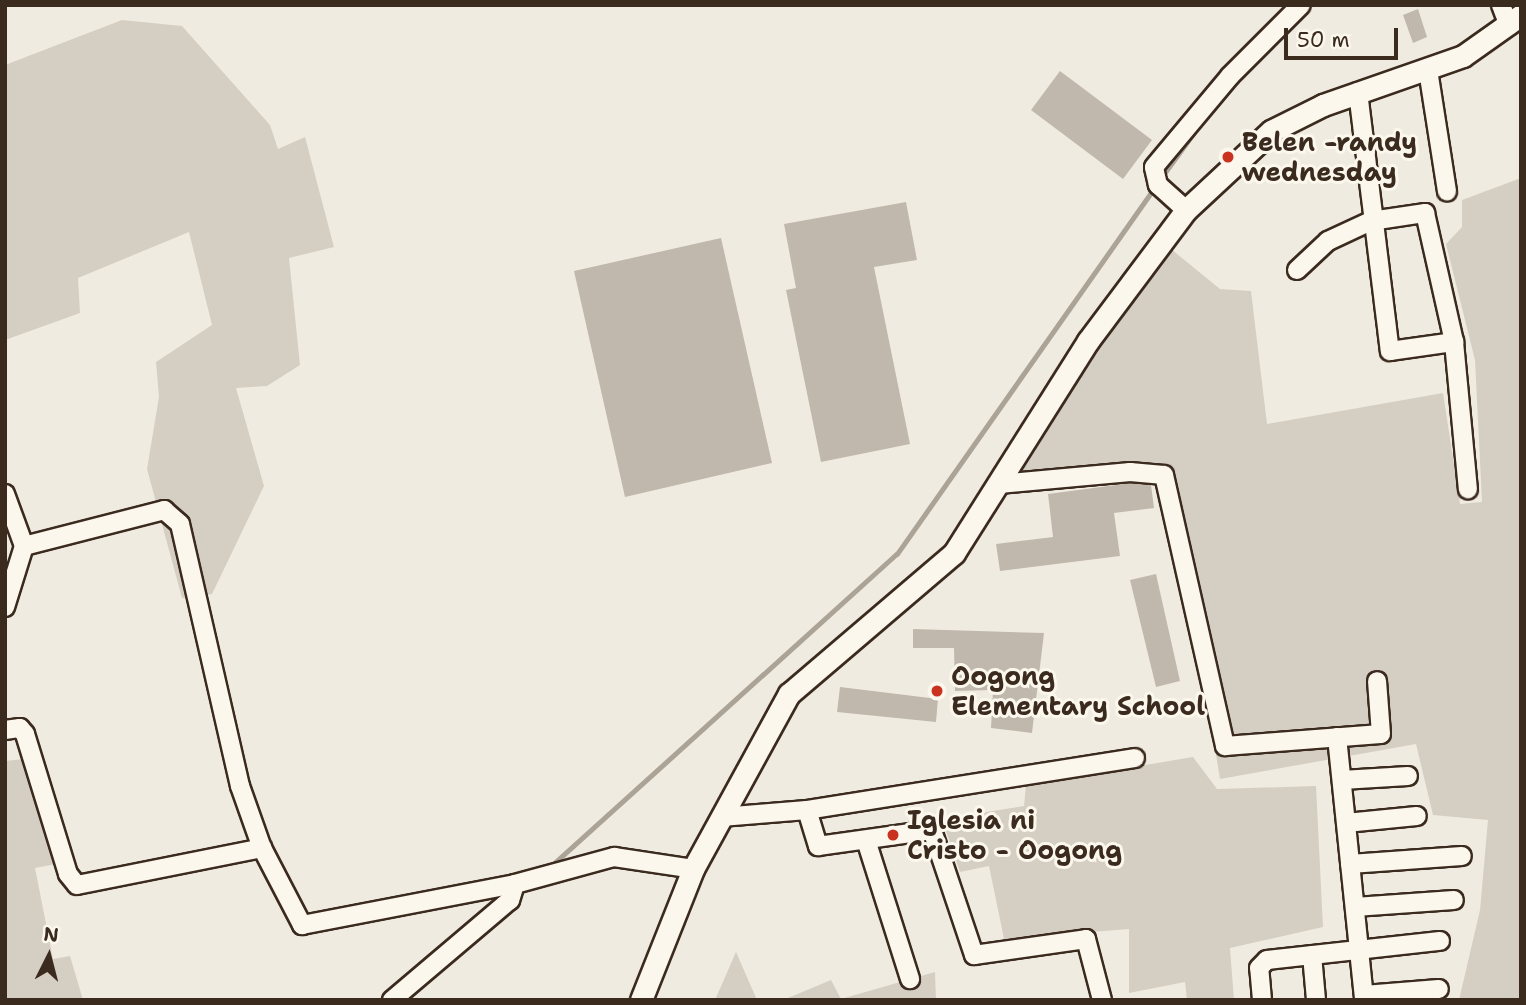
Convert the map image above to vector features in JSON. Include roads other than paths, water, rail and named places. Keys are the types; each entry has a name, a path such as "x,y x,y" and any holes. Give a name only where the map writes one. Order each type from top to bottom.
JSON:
{"main road":[{"path":"641,1000 693,869 789,694 933,575 961,544 1088,341 1186,210 1271,131 1358,92 1463,56 1515,20"}],"street":[{"path":"1186,210 1156,181 1154,167 1170,145 1301,5"},
{"path":"1502,5 1515,20"},
{"path":"1428,70 1447,192"},
{"path":"1358,92 1371,221 1390,351 1454,342"},
{"path":"1297,270 1328,241 1371,221 1425,213 1454,342 1468,489"},
{"path":"999,484 1130,472 1164,475 1225,746 1381,734 1377,681"},
{"path":"5,494 24,546 5,607"},
{"path":"24,546 164,510 180,524 240,786 262,848 294,918 313,927 540,880 614,857 693,869"},
{"path":"5,730 20,728 25,734 68,874 77,885 262,848"},
{"path":"1337,737 1364,997 1438,989"},
{"path":"721,817 807,810 1135,758"},
{"path":"1342,780 1408,776"},
{"path":"807,810 818,846 932,830 974,956 1086,939 1102,1000"},
{"path":"1346,823 1418,816"},
{"path":"866,840 910,979"},
{"path":"1350,864 1462,856"},
{"path":"392,1000 510,900 518,883"},
{"path":"1355,907 1454,900"},
{"path":"1262,1000 1259,968 1267,960 1440,942"},
{"path":"1312,955 1316,1000"}],"waterway":[{"path":"1161,178 1193,134"},
{"path":"550,867 897,554 1154,188"}],"place":[{"name":"Belen -randy wednesday","path":"1228,157"},
{"name":"Oogong Elementary School","path":"937,691"},
{"name":"Iglesia ni Cristo - Oogong","path":"893,835"}]}
